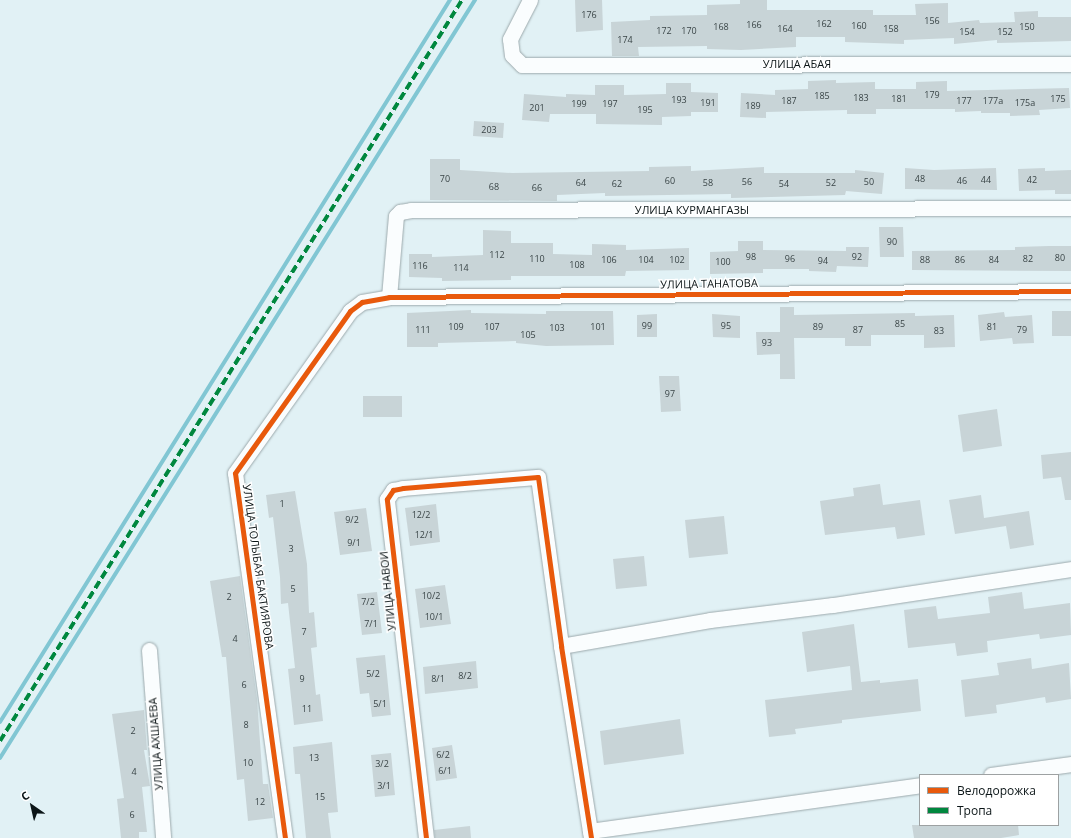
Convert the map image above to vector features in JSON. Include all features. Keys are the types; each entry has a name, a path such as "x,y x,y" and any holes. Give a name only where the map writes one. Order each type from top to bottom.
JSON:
{"street":[{"name":"УЛИЦА АБАЯ","path":"530,0 510,39 512,55 522,65 1071,64"},
{"name":"УЛИЦА КУРМАНГАЗЫ","path":"389,297 396,216 400,212 411,210 1071,208"},
{"name":"УЛИЦА ТАНАТОВА","path":"350,311 362,302 389,297 1071,291"},
{"name":"УЛИЦА ТОЛЫБАЯ БАКТИЯРОВА","path":"285,838 235,473 350,311"},
{"name":"УЛИЦА НАВОИ","path":"426,838 387,499 392,490 538,477 561,646"},
{"path":"919,785 591,835 561,646 710,620 833,605 1071,569"},
{"name":"УЛИЦА АХШАЕВА","path":"149,650 163,838"},
{"path":"998,774 1071,764"}],"building":[{"path":"575,0 602,0 603,30 576,32"},
{"path":"740,0 767,0 767,10 873,10 873,15 916,15 915,4 948,3 948,23 979,20 980,23 1015,22 1014,12 1038,11 1038,17 1071,17 1071,41 997,43 997,40 954,44 954,38 904,40 904,44 845,42 845,37 796,37 796,47 741,50 707,49 707,46 638,47 639,56 612,56 611,22 650,20 650,16 707,15 707,5 740,4"},
{"path":"836,80 836,83 875,82 875,89 916,89 916,82 947,81 947,91 1069,88 1070,108 1039,110 1040,115 1010,116 1010,113 981,113 981,111 955,112 955,109 876,109 876,114 847,114 847,110 766,112 766,118 740,117 741,93 775,95 775,90 808,89 808,81"},
{"path":"666,83 691,83 691,92 718,93 718,112 691,112 691,116 662,117 662,125 596,124 596,114 550,114 549,122 522,120 524,94 566,97 566,94 595,95 595,85 624,85 624,95 666,94"},
{"path":"474,121 504,123 503,138 473,136"},
{"path":"430,159 460,159 460,170 512,173 649,171 649,167 691,166 691,171 764,167 764,173 855,173 855,170 884,173 882,194 846,191 845,195 731,198 731,194 605,196 605,193 557,195 557,201 430,200"},
{"path":"905,168 934,170 996,168 997,190 905,189"},
{"path":"1045,168 1045,171 1071,170 1071,194 1055,194 1055,190 1019,191 1018,169"},
{"path":"879,227 903,227 904,257 880,257"},
{"path":"483,230 511,231 511,243 553,243 553,254 592,255 592,244 626,245 626,250 689,248 689,270 626,271 625,276 511,276 511,280 442,281 442,278 409,277 409,254 432,254 432,257 483,255"},
{"path":"738,241 763,241 763,250 846,251 846,247 869,247 868,267 837,266 836,272 809,271 809,269 763,269 763,273 710,274 710,252 738,251"},
{"path":"1071,246 1071,271 912,270 912,251 1015,250 1015,247"},
{"path":"780,307 794,307 794,315 915,313 915,316 954,315 955,347 924,348 924,335 871,335 871,346 845,346 845,338 794,338 795,379 780,379 780,354 757,355 756,332 780,332"},
{"path":"471,310 471,313 546,314 546,311 613,311 614,345 546,346 516,343 516,341 438,343 438,347 407,347 407,313"},
{"path":"1052,311 1071,311 1071,336 1052,336"},
{"path":"1004,312 1005,317 1032,315 1034,343 1013,344 1012,338 980,341 978,315"},
{"path":"657,314 657,337 637,337 637,315"},
{"path":"712,314 740,316 740,338 713,337"},
{"path":"659,376 679,376 681,411 661,412"},
{"path":"363,396 402,396 402,417 363,417"},
{"path":"997,409 1002,446 963,452 958,415"},
{"path":"1071,452 1071,500 1065,500 1061,477 1043,479 1041,455"},
{"path":"880,484 883,505 920,500 925,535 897,539 895,527 825,535 820,501 854,496 853,488"},
{"path":"295,491 307,564 309,613 314,612 317,647 311,648 316,695 320,694 323,721 294,725 288,669 295,668 288,603 281,604 280,577 273,517 269,518 266,495"},
{"path":"981,495 984,518 1029,511 1034,545 1010,549 1006,526 955,534 949,500"},
{"path":"436,504 440,542 410,546 405,508"},
{"path":"366,508 372,551 340,555 334,512"},
{"path":"724,516 728,554 689,558 685,520"},
{"path":"644,556 647,586 616,589 613,559"},
{"path":"240,576 257,699 263,784 268,784 273,818 248,821 244,779 237,780 226,657 222,657 210,581"},
{"path":"445,585 451,624 420,628 415,589"},
{"path":"377,592 382,633 362,635 357,594"},
{"path":"1022,592 1024,609 1070,603 1071,635 1040,639 1039,634 987,641 988,652 957,656 955,643 908,648 904,610 936,606 938,619 990,613 988,597"},
{"path":"854,624 861,682 880,680 880,683 918,679 921,711 842,720 842,723 795,729 796,734 769,737 765,700 852,690 850,666 807,672 802,632"},
{"path":"385,655 391,715 372,717 369,693 360,694 356,658"},
{"path":"1031,658 1032,669 1069,663 1071,699 1046,703 1045,697 996,705 997,713 965,717 961,680 999,675 997,663"},
{"path":"476,661 478,688 425,694 423,667"},
{"path":"144,710 147,750 144,750 150,786 142,787 147,832 139,832 139,838 121,838 117,799 124,798 112,714"},
{"path":"680,719 684,754 604,765 600,731"},
{"path":"332,742 338,812 328,813 331,838 306,838 300,774 295,774 293,747"},
{"path":"452,745 457,778 436,781 432,748"},
{"path":"391,753 395,795 375,797 371,755"},
{"path":"912,825 1018,826 1019,835 1001,838 914,838"},
{"path":"470,826 471,838 435,838 434,830"}],"waterway":[{"path":"0,722 450,0"},
{"path":"0,758 475,0"}],"marked path":[{"path":"0,741 462,0"}],"cycle path":[{"path":"285,838 235,473 350,311 362,302 389,297 1071,291"},
{"path":"426,838 387,499 393,490 403,488 538,477 561,646 591,838"}]}
